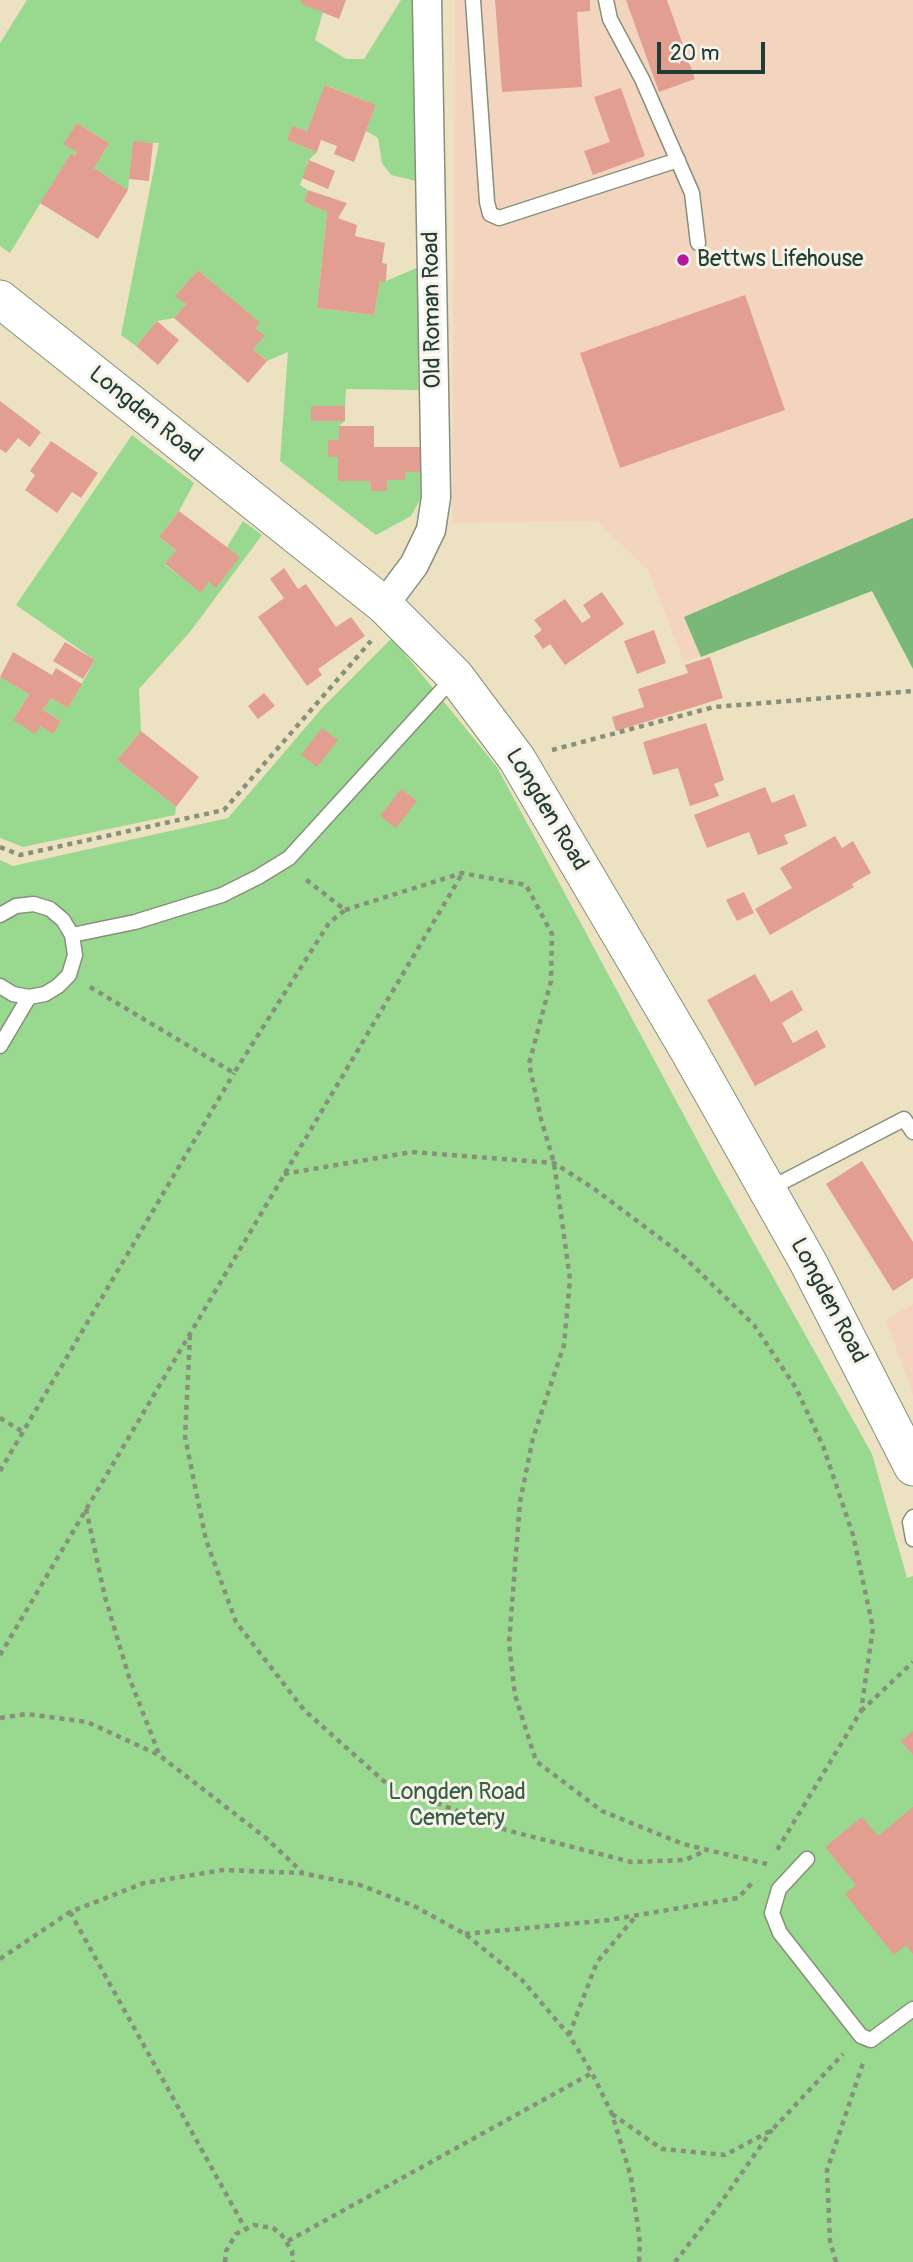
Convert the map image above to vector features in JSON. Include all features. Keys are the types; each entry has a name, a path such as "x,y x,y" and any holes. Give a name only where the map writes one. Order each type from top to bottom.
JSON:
{"street":[{"name":"Old Roman Road","path":"388,610 431,530 436,497 427,0"},
{"name":"Longden Road","path":"0,299 388,610 455,676 517,759 767,1190 808,1262 913,1467"}],"lane":[{"path":"472,0 490,214 499,218 678,160"},
{"path":"606,0 610,19 642,79 692,193 698,243"},
{"path":"72,935 135,922 222,895 289,858 455,676"},
{"path":"0,915 16,906 34,904 50,909 64,920 72,935 75,955 69,975 45,994 29,997 13,994 0,986"},
{"path":"0,1045 29,997"},
{"path":"767,1190 904,1119 913,1132"},
{"path":"913,1517 910,1522 913,1539"},
{"path":"807,1859 779,1889 772,1913 780,1933 866,2038 913,2009"}],"path":[{"path":"0,847 20,855 224,810 365,649 388,610"},
{"path":"517,759 714,707 913,691"},
{"path":"289,858 307,881 345,910"},
{"path":"0,1655 462,873"},
{"path":"0,1471 234,1073 329,923 345,910 462,873 526,885 552,934 551,981 529,1064 554,1163 570,1279 564,1345 533,1438 520,1502 509,1643 516,1695 536,1761 602,1811 683,1844 769,1864 791,1875"},
{"path":"69,975 234,1073"},
{"path":"284,1174 412,1152 554,1163 593,1188 681,1254 754,1325 796,1388 823,1446 853,1535 873,1628 861,1711"},
{"path":"190,1334 185,1437 206,1540 236,1622 304,1710 386,1783 506,1830 631,1862 685,1860 708,1850"},
{"path":"0,1418 23,1432"},
{"path":"86,1509 105,1597 130,1677 159,1755"},
{"path":"465,1934 637,1915 738,1898 769,1864 861,1711 913,1662"},
{"path":"0,1718 27,1714 87,1722 159,1755 266,1838 302,1873"},
{"path":"0,1959 70,1912 144,1883 223,1870 302,1873 360,1885 403,1901 465,1934 522,1980 569,2035 612,2113 631,2177 640,2243 639,2262"},
{"path":"70,1912 245,2228"},
{"path":"569,2035 597,1962 637,1915"},
{"path":"675,2262 772,2130 866,2038"},
{"path":"836,2262 830,2241 827,2170 866,2038"},
{"path":"288,2241 592,2073"},
{"path":"612,2113 662,2149 724,2155 772,2130"},
{"path":"225,2262 229,2242 245,2228 254,2225 273,2228 288,2241 293,2262"}],"shaded area":[{"name":"Bettws Lifehouse","path":"455,0 913,0 913,575 684,662 648,570 597,521 452,523"},
{"path":"913,1304 913,1394 886,1320"}],"green space":[{"path":"27,0 300,0 323,12 315,40 346,59 364,59 401,0 416,0 420,182 391,175 382,163 378,138 366,131 376,105 326,85 307,131 292,126 287,140 317,152 309,160 300,185 308,190 304,202 327,212 317,308 374,315 380,281 421,266 418,390 346,389 345,406 311,406 311,421 345,421 339,426 339,439 328,440 328,456 338,457 338,481 370,481 371,491 387,491 387,480 405,480 405,472 420,472 421,498 411,516 376,535 280,461 288,352 267,361 253,349 264,336 255,328 259,323 198,270 176,295 186,304 174,318 157,321 136,346 121,335 159,143 133,142 128,190 94,168 109,143 77,123 64,144 77,152 75,156 71,153 10,253 0,246 0,43"},
{"path":"132,435 194,483 179,511 159,537 176,550 165,565 201,592 209,582 216,587 239,557 227,547 243,521 262,535 190,632 139,689 141,731 117,760 176,807 175,815 23,847 0,838 0,677 29,694 13,720 40,726 53,734 61,721 43,710 51,698 68,708 95,660 16,605"},
{"path":"913,518 913,669 872,591 701,657 684,617"},
{"name":"Longden Road Cemetery","path":"392,638 497,767 717,1177 872,1454 907,1578 913,1576 913,2262 0,2262 0,860 13,866 228,818 323,707"}],"building":[{"path":"300,0 346,0 339,19 302,4"},
{"path":"495,0 590,0 590,11 577,12 582,87 502,92"},
{"path":"626,0 667,0 695,79 659,92"},
{"path":"325,85 376,105 354,162 334,154 337,146 321,140 317,152 287,140 292,126 307,131"},
{"path":"621,88 645,156 593,175 584,151 610,142 594,97"},
{"path":"77,123 109,143 94,168 128,190 98,239 40,203 71,153 75,156 77,152 63,144"},
{"path":"133,141 153,143 149,181 129,179"},
{"path":"309,160 335,171 328,189 302,178"},
{"path":"308,190 347,203 338,218 357,225 355,236 385,243 382,263 387,264 386,281 380,281 374,315 317,308 327,212 304,202"},
{"path":"198,270 260,323 255,328 265,336 253,349 267,361 248,383 174,318 186,304 175,296"},
{"path":"745,295 785,410 620,468 580,353"},
{"path":"157,321 179,340 158,365 136,346"},
{"path":"0,401 41,432 30,447 18,438 6,453 0,449"},
{"path":"311,406 345,406 345,421 311,421"},
{"path":"339,426 374,426 374,447 420,447 420,472 405,472 405,480 387,480 387,491 371,491 370,481 338,481 338,457 328,457 328,440 339,439"},
{"path":"51,441 98,473 81,498 72,492 57,513 25,490 35,475 30,471"},
{"path":"179,511 240,557 216,588 209,582 201,593 165,564 176,550 159,537"},
{"path":"284,568 298,589 306,584 336,627 351,617 365,636 318,669 322,675 307,686 258,617 284,598 270,579"},
{"path":"602,592 624,624 565,665 550,644 543,649 534,636 542,630 534,620 565,599 582,623 591,617 583,605"},
{"path":"654,630 666,663 637,674 624,641"},
{"path":"65,642 95,660 83,679 53,661"},
{"path":"13,652 52,675 56,668 82,684 68,708 51,698 43,710 61,721 53,734 40,726 35,734 13,720 29,694 0,677"},
{"path":"710,657 723,698 616,731 612,717 644,707 638,689 688,673 685,665"},
{"path":"264,693 275,706 258,719 248,706"},
{"path":"706,723 724,780 714,784 719,796 690,806 678,768 653,775 643,742"},
{"path":"322,728 338,740 317,767 301,755"},
{"path":"141,731 199,777 176,807 117,760"},
{"path":"765,787 772,803 794,794 807,826 784,835 788,844 758,855 749,832 707,848 694,815"},
{"path":"401,789 417,801 396,828 380,816"},
{"path":"835,836 842,848 853,841 871,873 852,884 854,887 770,935 755,909 792,888 780,868"},
{"path":"744,892 754,913 737,921 726,900"},
{"path":"755,974 771,1002 792,990 803,1010 782,1023 793,1043 817,1030 826,1047 755,1086 707,1000"},
{"path":"862,1161 913,1242 913,1278 893,1291 826,1184"},
{"path":"913,1731 913,1755 901,1741"},
{"path":"913,1807 913,1954 906,1945 894,1955 845,1894 856,1885 825,1847 862,1817 878,1836"}],"place":[{"name":"Bettws Lifehouse","path":"683,260"}]}
